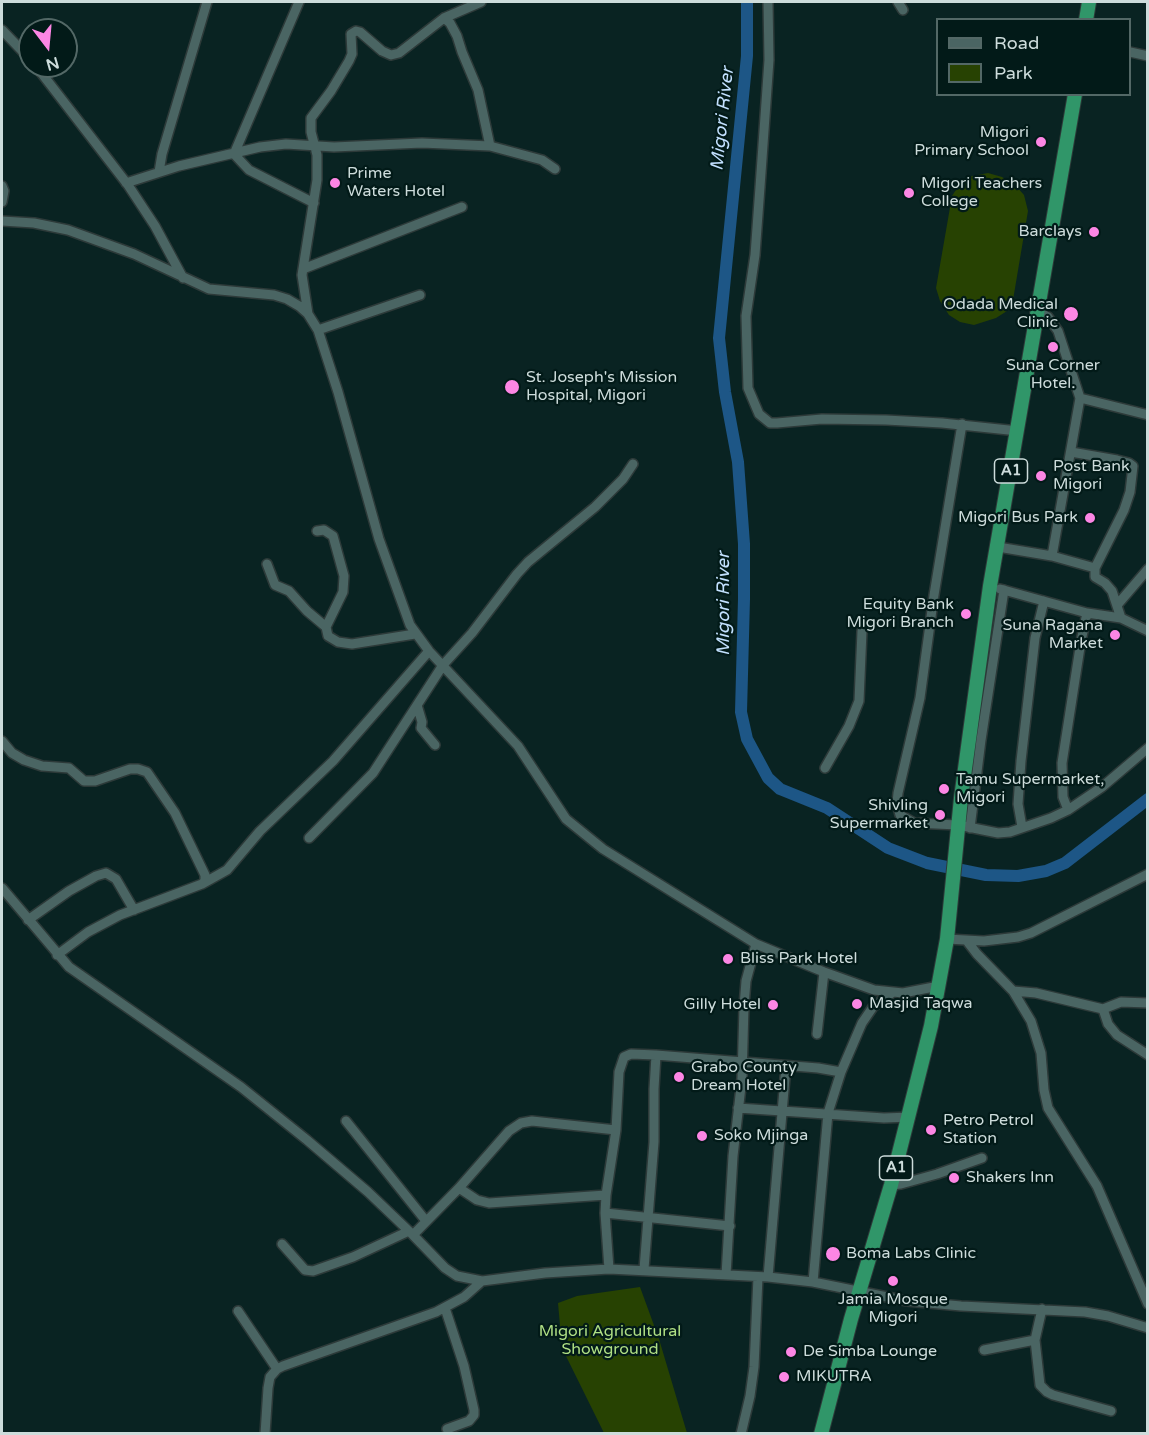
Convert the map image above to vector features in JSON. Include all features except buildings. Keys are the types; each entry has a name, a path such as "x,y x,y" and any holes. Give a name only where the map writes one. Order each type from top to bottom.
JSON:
{"highway":[{"path":"1086,18 1089,2"},
{"name":"A1","path":"821,1434 910,1117 939,986 947,939 956,849 964,827 997,588 998,547 1074,96"}],"street":[{"path":"159,172 162,154 207,2"},
{"path":"234,154 299,2"},
{"path":"308,314 303,268 317,180 316,145 311,132 310,118 331,91 349,61 352,54 351,33 360,32 387,54 396,54 444,18 481,2"},
{"path":"768,2 769,60 755,255 746,316 748,388 755,407 765,420 777,423 838,418 962,424 1017,431"},
{"path":"444,18 450,23 457,36 478,90 490,146"},
{"path":"2,30 18,47"},
{"path":"1131,52 1148,56"},
{"path":"45,78 126,183 155,226 183,278"},
{"path":"126,183 159,172 272,146 334,147 422,143 490,146 542,160 555,169"},
{"path":"234,154 249,170 314,204"},
{"path":"2,186 4,192 2,202"},
{"path":"303,268 462,207"},
{"path":"2,221 34,223 75,232 134,254 209,289 257,292 280,297 299,306 308,314 318,330 338,392 379,539 405,613 415,634 518,746 557,807 576,829 603,849 756,944 874,990 903,993 939,986"},
{"path":"318,330 420,295"},
{"path":"1037,311 1048,317 1058,331 1080,398 1052,556"},
{"path":"1080,398 1148,415"},
{"path":"962,424 920,698 897,803 900,815 909,822 1004,833 1068,810 1102,787 1148,748"},
{"path":"1071,452 1117,460 1133,466 1130,492 1124,510 1095,568 1095,577 1109,586 1118,604 1121,618"},
{"path":"309,838 374,773 443,664 472,633 507,586 528,562 595,507 623,479 633,464"},
{"path":"317,531 324,530 333,536 344,582 343,592 326,627 327,633 333,640 352,644 415,634"},
{"path":"998,547 1052,556 1095,568"},
{"path":"267,564 274,584 289,591 326,627"},
{"path":"1118,604 1148,568"},
{"path":"997,588 1073,611 1121,618 1148,631"},
{"path":"1022,828 1018,804 1022,750 1035,638 1044,601"},
{"path":"1068,810 1063,797 1062,763 1080,641 1088,613"},
{"path":"825,768 849,726 859,701 862,631"},
{"path":"57,955 88,932 134,910 202,884 227,870 260,831 333,761 429,651"},
{"path":"417,705 422,722 421,728 435,745"},
{"path":"405,725 421,728"},
{"path":"2,741 12,753 24,760 42,766 69,768 84,780 95,781 130,769 147,772 175,813 205,875 205,881 202,884"},
{"path":"28,920 69,891 106,873 116,879 134,910"},
{"path":"947,939 1002,940 1031,933 1148,874"},
{"path":"2,888 57,955 83,979 249,1094 368,1192 450,1273 463,1278 482,1281 545,1273 609,1269 644,1269 763,1277 813,1282 907,1301 1042,1309 1108,1316 1148,1328"},
{"path":"967,940 977,954 1013,991 1031,1022 1038,1042 1048,1108 1097,1186 1148,1304"},
{"path":"726,1275 746,981 756,944"},
{"path":"817,1034 824,972"},
{"path":"1013,991 1036,993 1103,1010 1121,1002 1148,1003"},
{"path":"813,1282 828,1113 841,1072 867,1014 880,1000 892,993"},
{"path":"1103,1010 1108,1024 1117,1035 1148,1055"},
{"path":"609,1269 606,1195 616,1130 617,1092 622,1060 631,1054 656,1055 818,1068 841,1072"},
{"path":"644,1269 654,1142 656,1055"},
{"path":"741,1434 754,1367 786,1066"},
{"path":"738,1108 884,1118 910,1117"},
{"path":"346,1121 426,1221"},
{"path":"282,1244 305,1270 313,1271 411,1233 459,1188 509,1131 526,1121 616,1130"},
{"path":"891,1185 937,1174 982,1158"},
{"path":"459,1188 477,1200 489,1203 606,1195"},
{"path":"605,1213 730,1226"},
{"path":"265,1434 270,1377 277,1370 445,1308 464,1297 482,1281"},
{"path":"445,1308 464,1366 474,1410 474,1415 469,1421 447,1429"},
{"path":"1042,1309 1041,1322 1035,1340 1038,1378 1043,1389 1085,1405 1111,1411"},
{"path":"238,1311 277,1370"},
{"path":"984,1350 1035,1340"}],"green space":[{"path":"988,173 1002,177 1016,186 1024,195 1028,211 1013,300 1007,311 996,318 974,325 960,322 949,315 940,301 936,288 952,196 959,185 972,176"},
{"name":"Migori Agricultural Showground","path":"640,1287 659,1339 687,1433 604,1433 562,1348 558,1303 577,1296"}],"waterway":[{"name":"Migori River","path":"747,2 747,56 719,338 725,392 738,462 744,544 741,712 747,739 768,778 780,789 827,808 888,848 927,863 986,875 1018,876 1046,871 1065,863 1148,799"}],"place":[{"name":"Migori Primary School","path":"1041,142"},
{"name":"Prime Waters Hotel","path":"335,183"},
{"name":"Migori Teachers College","path":"909,193"},
{"name":"Barclays","path":"1094,232"},
{"name":"Odada Medical Clinic","path":"1071,314"},
{"name":"Suna Corner Hotel.","path":"1053,347"},
{"name":"St. Joseph's Mission Hospital, Migori","path":"512,387"},
{"name":"Post Bank Migori","path":"1041,476"},
{"name":"Migori Bus Park","path":"1090,518"},
{"name":"Equity Bank Migori Branch","path":"966,614"},
{"name":"Suna Ragana Market","path":"1115,635"},
{"name":"Tamu Supermarket, Migori","path":"944,789"},
{"name":"Shivling Supermarket","path":"940,815"},
{"name":"Bliss Park Hotel","path":"728,959"},
{"name":"Masjid Taqwa","path":"857,1004"},
{"name":"Gilly Hotel","path":"773,1005"},
{"name":"Grabo County Dream Hotel","path":"679,1077"},
{"name":"Petro Petrol Station","path":"931,1130"},
{"name":"Soko Mjinga","path":"702,1136"},
{"name":"Shakers Inn","path":"954,1178"},
{"name":"Boma Labs Clinic","path":"833,1254"},
{"name":"Jamia Mosque Migori","path":"893,1281"},
{"name":"De Simba Lounge","path":"791,1352"},
{"name":"MIKUTRA","path":"784,1377"}]}
